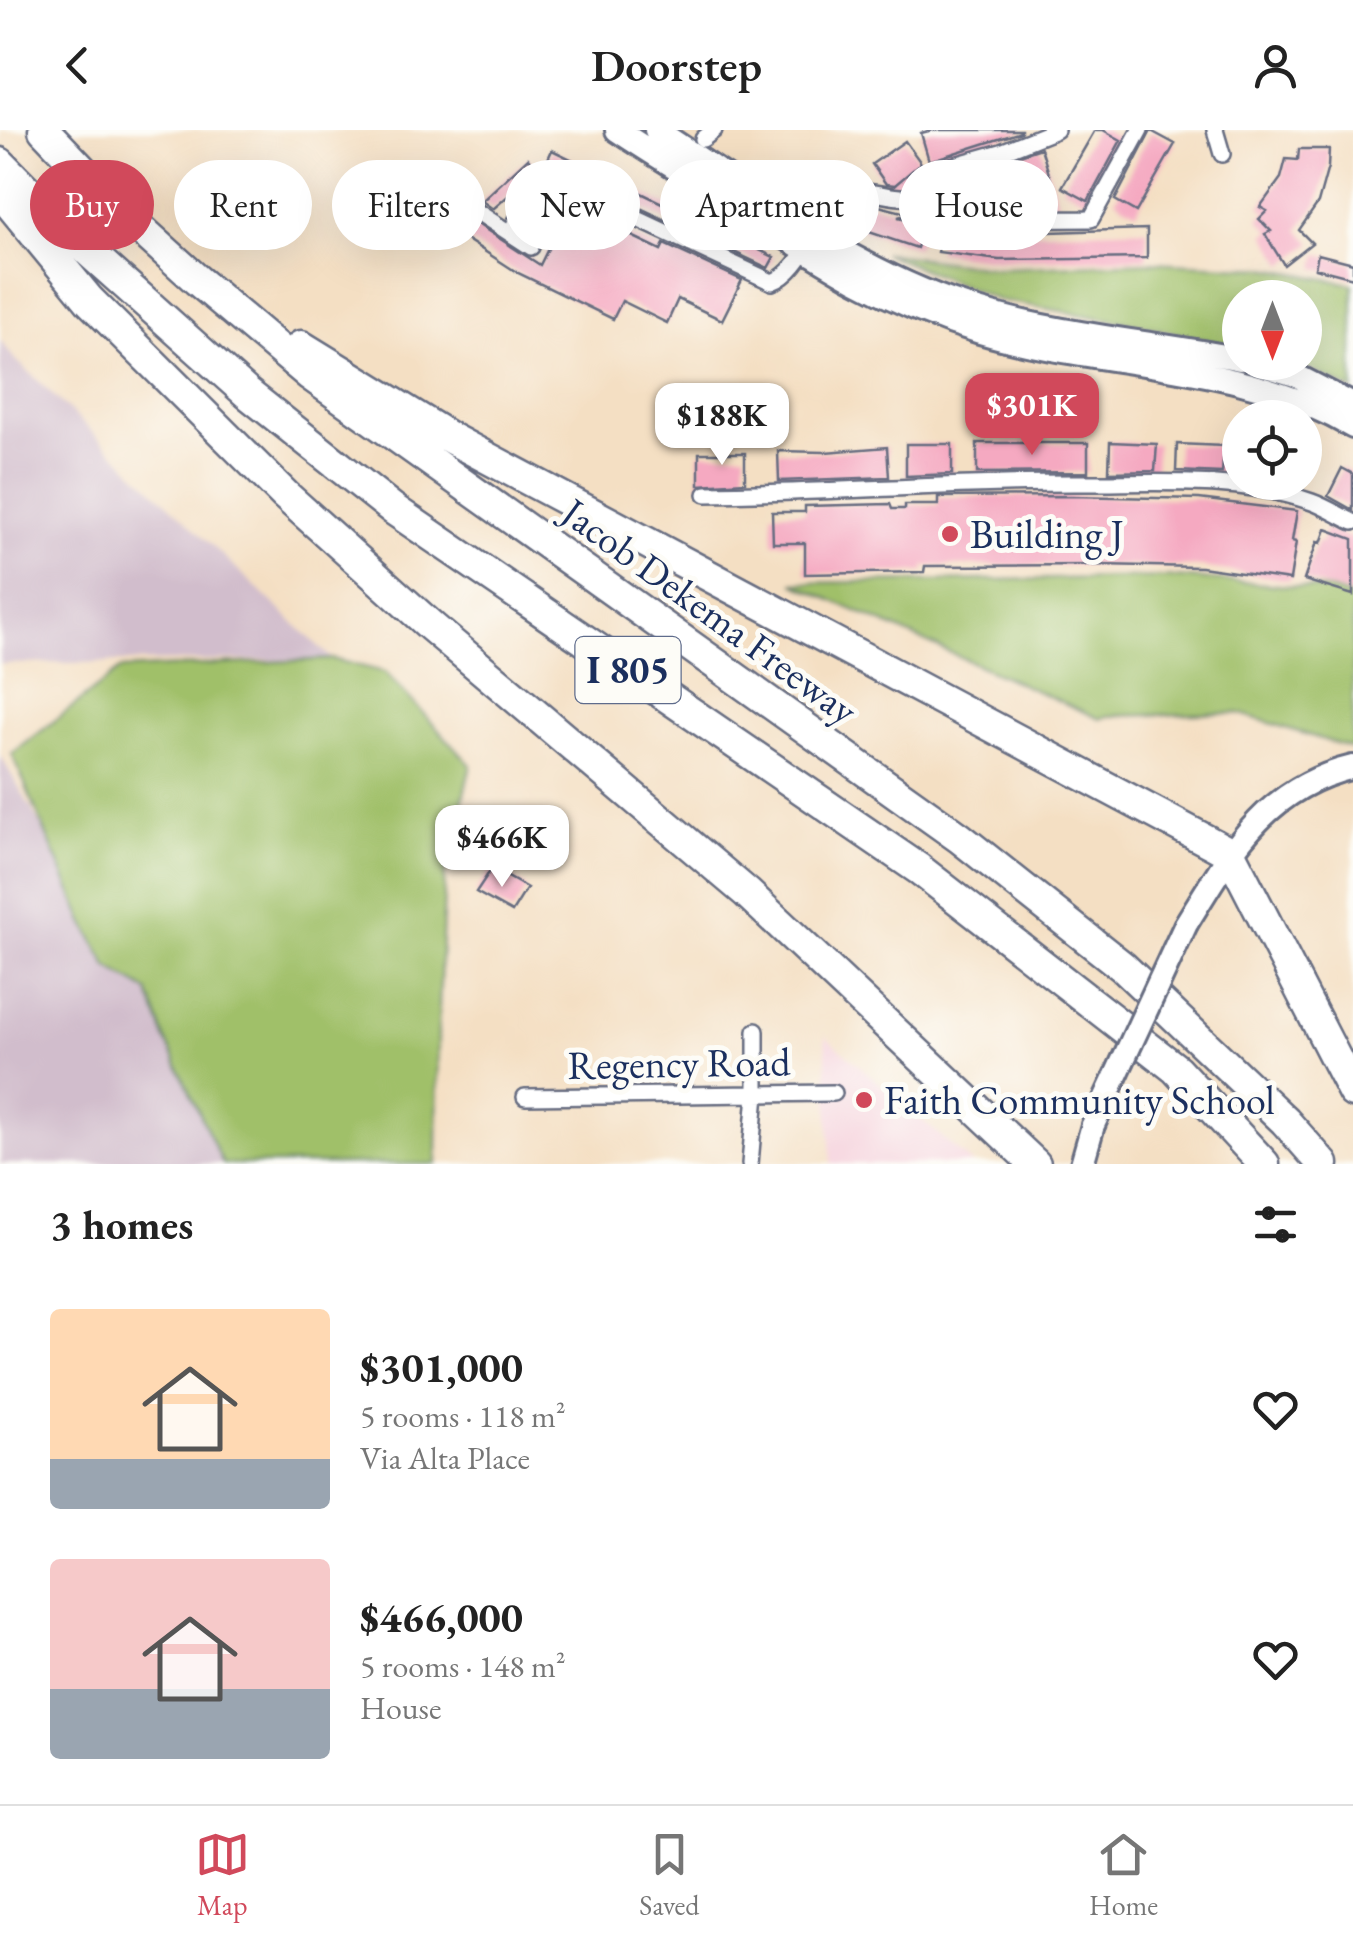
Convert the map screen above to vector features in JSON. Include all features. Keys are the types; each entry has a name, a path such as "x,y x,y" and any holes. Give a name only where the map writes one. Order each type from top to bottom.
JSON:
{"highway":[{"name":"Jacob Dekema Freeway","path":"44,130 124,214 310,374 960,838 1123,967 1285,1121 1323,1164"},
{"name":"I 805","path":"0,163 77,241 247,393 393,509 918,868 1176,1068 1264,1164"},
{"path":"0,175 10,204 90,300 272,483 432,627 747,892 1035,1164"},
{"path":"197,280 452,440 1230,853 1353,1092"}],"street":[{"path":"656,130 703,141 723,160"},
{"path":"973,160 1056,130"},
{"path":"1058,220 1091,220 1140,130"},
{"path":"1215,130 1222,154"},
{"path":"624,134 642,138 677,158 688,159 703,141"},
{"path":"624,134 664,160"},
{"path":"702,250 766,280 781,278 803,250"},
{"path":"818,250 876,293 950,323 1018,341 1261,386 1308,403 1353,428"},
{"path":"831,250 854,263 864,263 939,296 994,314 1222,357"},
{"path":"1306,380 1353,405"},
{"path":"706,494 864,492 899,485 997,482 1217,485 1315,502 1353,522"},
{"path":"1082,1164 1093,1125 1186,924 1230,853 1258,818 1297,790 1353,768"},
{"path":"750,1164 756,1031"},
{"name":"Regency Road","path":"525,1097 834,1093"}],"shaded area":[{"path":"0,340 13,357 332,659 0,664"},
{"path":"0,755 42,827 108,967 148,991 165,1038 223,1164 0,1164"},
{"name":"Faith Community School","path":"825,1036 973,1164 831,1164"}],"green space":[{"path":"884,253 998,268 1151,262 1266,268 1353,284 1353,391 1322,375 1322,280 1222,280 1222,344 997,300"},
{"path":"1177,577 1327,589 1353,598 1353,749 1238,713 1100,719 793,583"},
{"path":"332,659 385,672 471,765 445,872 437,1164 223,1164 165,1038 148,991 108,967 84,922 12,754 121,669"}],"building":[{"path":"1021,130 932,160 929,160 921,133"},
{"path":"1095,130 1121,140 1088,201 1062,187"},
{"path":"1151,131 1175,144 1136,212 1115,200"},
{"path":"905,141 919,160 899,160 899,182 895,185 886,184 879,174 878,160"},
{"path":"1041,148 1045,160 1005,160"},
{"path":"1299,149 1329,149 1328,167 1318,203 1299,230 1312,243 1284,265 1265,234 1271,231 1259,219 1267,211 1260,207 1281,178 1286,159 1298,160"},
{"path":"552,150 573,160 548,160"},
{"path":"505,180 505,199 493,209 485,198"},
{"path":"640,192 660,202 660,217 640,208"},
{"path":"879,206 899,211 899,242 879,235"},
{"path":"485,229 505,242 505,250 517,250 540,265 547,250 640,250 640,240 660,250 677,250 742,280 722,320 678,299 667,323 622,301 613,319 518,273 483,250"},
{"path":"1147,229 1147,258 999,260 938,252 1058,250 1058,232"},
{"path":"730,250 759,250 774,257 768,268"},
{"path":"1318,254 1353,263 1353,278 1315,268"},
{"path":"1110,442 1157,444 1155,471 1109,472"},
{"path":"977,443 1088,443 1088,472 977,473"},
{"path":"906,444 952,444 952,474 906,476"},
{"path":"1177,444 1222,446 1222,473 1176,471"},
{"path":"887,447 889,477 779,481 778,451"},
{"path":"699,453 745,453 745,482 699,485"},
{"path":"1342,468 1353,474 1353,510 1328,496"},
{"path":"938,497 1199,499 1297,511 1290,580 1201,567 1099,565 925,566 924,572 805,574 805,543 773,543 772,512 805,512 805,506 890,504 892,509 905,509 905,505 938,505"},
{"path":"1326,529 1353,539 1353,595 1304,580 1317,542 1321,543"},
{"path":"492,868 527,888 512,912 476,892"}],"place":[{"name":"Building J","path":"950,534"},
{"name":"Faith Community School","path":"864,1100"}]}
